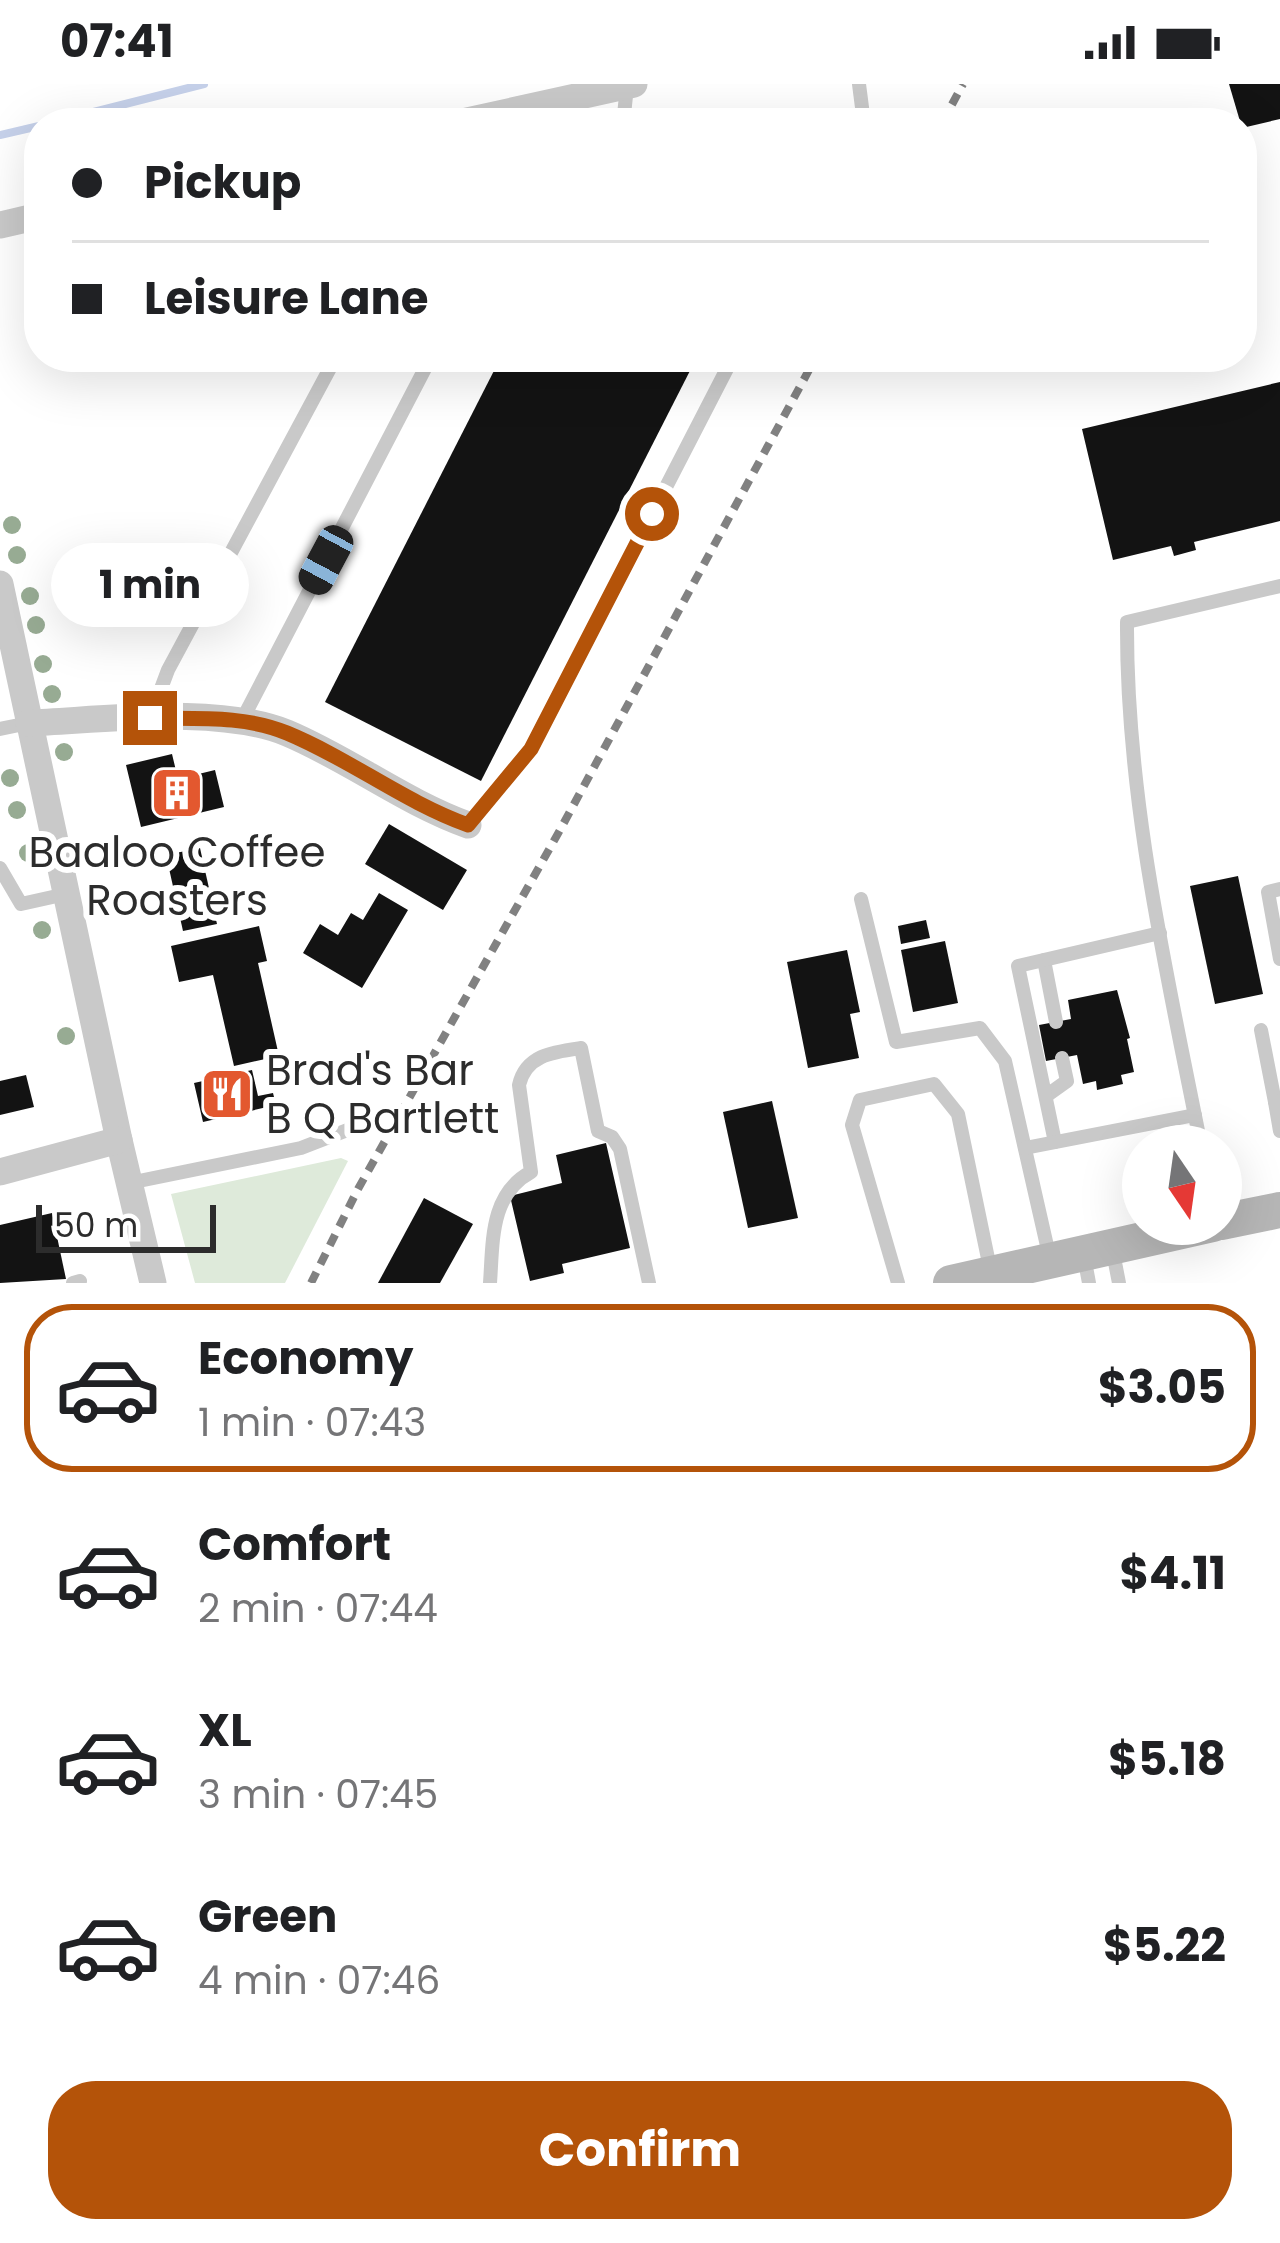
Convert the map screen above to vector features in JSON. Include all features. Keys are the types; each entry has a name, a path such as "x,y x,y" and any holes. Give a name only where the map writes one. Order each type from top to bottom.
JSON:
{"main road":[{"path":"1242,1220 1279,1216"},
{"path":"951,1283 1135,1245"}],"street":[{"path":"526,108 630,85"},
{"path":"1,589 153,1283"},
{"path":"29,723 150,718 241,722 285,732 437,814 468,825"},
{"path":"0,1172 119,1140"}],"lane":[{"path":"150,718 168,670 328,372"},
{"path":"241,722 423,372"},
{"path":"468,825 531,749 725,372"},
{"path":"1197,1125 1143,840 1126,708 1127,622 1280,586"},
{"path":"0,729 29,723"},
{"path":"0,868 21,904 66,894"},
{"path":"1280,890 1268,892 1280,959"},
{"path":"861,899 896,1042 980,1028 1005,1061 1024,1148 1083,1259 1119,1283"},
{"path":"1055,1142 1018,966 1160,933"},
{"path":"1044,960 1056,1022"},
{"path":"1261,1030 1280,1131"},
{"path":"490,1283 494,1219 513,1182 531,1172 519,1085 522,1072 535,1060 580,1048 598,1131 612,1137 620,1149 649,1283"},
{"path":"1046,1096 1067,1082 1062,1058"},
{"path":"898,1283 852,1125 860,1100 934,1084 958,1114 991,1273"},
{"path":"1024,1148 1195,1115"},
{"path":"129,1183 301,1148 350,1129"}],"green space":[{"path":"341,1158 348,1161 285,1283 195,1283 171,1194"}],"building":[{"path":"1229,84 1280,84 1280,119 1257,124 1257,108 1236,108"},
{"path":"493,372 689,372 481,781 325,702"},
{"path":"1280,382 1280,521 1194,542 1196,550 1174,556 1171,546 1113,560 1082,429"},
{"name":"Baaloo Coffee Roasters","path":"172,754 178,779 215,770 224,807 141,827 126,765"},
{"path":"389,824 467,870 443,910 365,864"},
{"path":"200,848 217,924 183,931 166,855"},
{"path":"1238,876 1263,994 1215,1004 1190,886"},
{"path":"379,893 408,910 362,988 303,953 320,924 338,935 351,913 363,920"},
{"path":"926,920 930,938 901,944 898,926"},
{"path":"259,926 267,961 258,963 279,1056 234,1066 213,975 179,982 171,946"},
{"path":"945,941 958,1003 913,1012 901,950"},
{"path":"847,950 860,1012 850,1014 859,1058 808,1068 787,962"},
{"path":"1117,990 1134,1072 1121,1075 1123,1084 1097,1090 1096,1081 1083,1084 1077,1055 1046,1061 1039,1025 1071,1019 1068,1000"},
{"name":"Brad's Bar B Q Bartlett","path":"252,1070 258,1096 273,1093 276,1105 203,1122 194,1083"},
{"path":"26,1075 34,1107 0,1115 0,1081"},
{"path":"772,1101 798,1218 748,1228 723,1112"},
{"path":"606,1143 630,1248 562,1264 564,1273 530,1281 510,1196 562,1183 556,1155"},
{"path":"424,1198 473,1224 440,1283 378,1283"},
{"path":"52,1213 66,1279 0,1283 0,1225"}],"waterway":[{"path":"109,108 204,84"},
{"path":"0,135 24,129"}],"railway":[{"path":"950,108 963,84"},
{"path":"311,1283 358,1189 560,830 808,372"}],"place":[{"name":"Baaloo Coffee Roasters","path":"177,793"},
{"name":"Brad's Bar B Q Bartlett","path":"227,1094"}],"route":[{"path":"150,718 231,719 285,732 437,814 468,825 531,749 652,514"}]}
